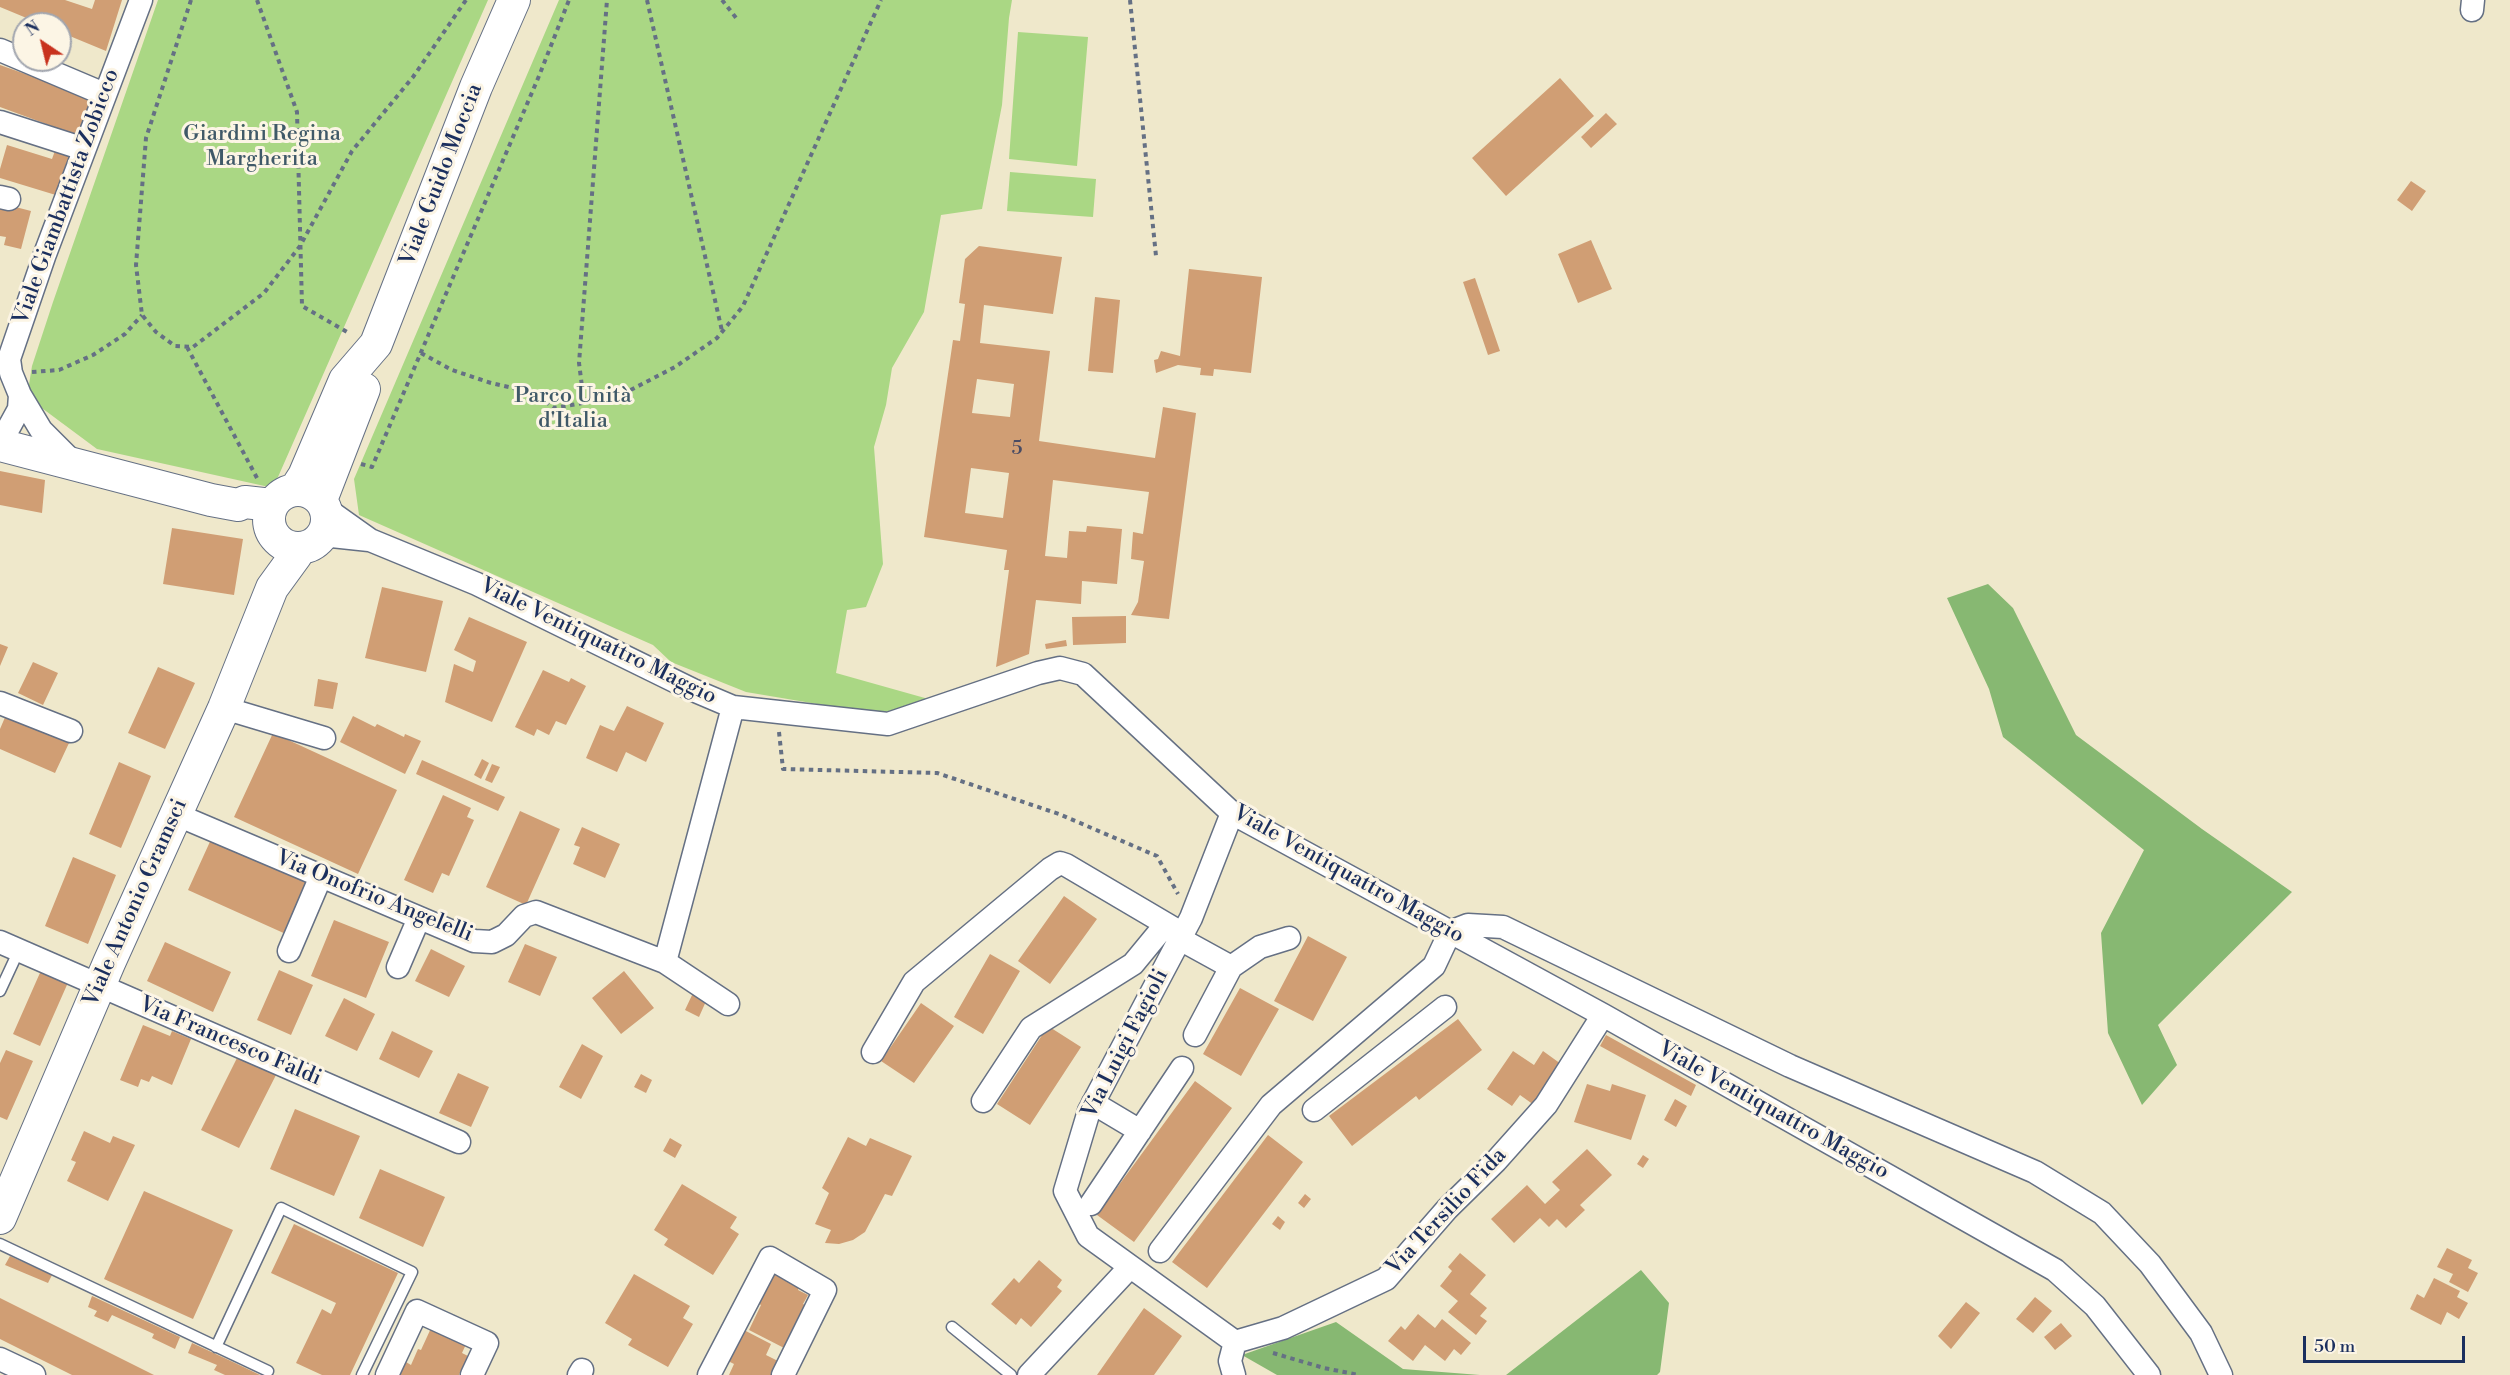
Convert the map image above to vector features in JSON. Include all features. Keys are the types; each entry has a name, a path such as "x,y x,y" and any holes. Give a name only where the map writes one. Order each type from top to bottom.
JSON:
{"main road":[{"name":"Viale Guido Moccia","path":"293,514 369,375 360,342 514,0"},
{"name":"Viale Ventiquattro Maggio","path":"0,445 238,505 242,512 293,514"},
{"name":"Viale Antonio Gramsci","path":"0,1218 99,985 224,708 272,588 273,566 293,514"}],"street":[{"name":"Viale Giambattista Zobicco","path":"76,465 41,430 20,395 11,373 9,359 104,94 141,0"},
{"path":"0,50 104,94"},
{"path":"0,122 84,149"},
{"path":"0,435 7,431 19,409 20,395"},
{"name":"Viale Ventiquattro Maggio","path":"293,514 370,540 477,584 683,685 733,707 777,710 888,724 1038,673 1060,668 1083,674 1232,813 1603,1015 2055,1270 2095,1306 2149,1375"},
{"path":"0,703 71,731"},
{"path":"665,962 733,707"},
{"path":"224,708 324,738"},
{"name":"Via Luigi Fagioli","path":"1232,813 1180,929 1093,1103 1065,1191 1088,1236 1235,1342"},
{"name":"Via Onofrio Angelelli","path":"176,814 474,942 492,942 506,935 524,916 536,912 665,962 728,1004"},
{"path":"873,1052 914,982 1060,863 1180,929 1231,967"},
{"path":"289,951 321,876"},
{"path":"398,967 419,918"},
{"path":"1160,1251 1271,1105 1434,966 1450,932 1468,925 1503,927 1790,1066 2035,1172 2102,1213 2150,1263 2200,1333 2221,1375"},
{"path":"983,1101 1031,1028 1133,964 1180,929"},
{"path":"1195,1035 1231,967 1260,947 1289,938"},
{"name":"Via Francesco Faldi","path":"10,946 459,1142"},
{"path":"1314,1110 1445,1007"},
{"name":"Via Tersilio Fida","path":"1235,1342 1283,1328 1386,1279 1447,1209 1496,1161 1546,1105 1603,1015"},
{"path":"1331,1054 1352,1080"},
{"path":"1091,1204 1182,1068"},
{"path":"1093,1103 1140,1131"},
{"path":"709,1375 770,1258 825,1290 783,1375"},
{"path":"1029,1375 1131,1267"},
{"path":"387,1375 417,1311 487,1343 472,1375"},
{"path":"1234,1375 1230,1361 1235,1342"},
{"path":"0,1359 34,1375"}],"lane":[{"path":"0,991 10,946"},
{"path":"216,1347 281,1208 412,1272 362,1375"},
{"path":"0,1244 268,1371"},
{"path":"952,1327 1011,1375"}],"path":[{"path":"192,0 146,138 136,265 142,315 156,332 175,345 193,347 264,294 300,246 352,151 413,78 466,0"},
{"path":"257,0 297,112 302,306 360,342"},
{"path":"352,459 366,466 372,466 539,76 569,0"},
{"path":"584,402 579,363 607,0"},
{"path":"647,0 722,331"},
{"path":"722,0 737,19"},
{"path":"421,352 452,370 491,383 535,393 554,408 617,397 675,368 717,338 743,306 881,0"},
{"path":"1130,0 1156,256"},
{"path":"11,373 59,370 93,356 125,334 142,315"},
{"path":"187,346 293,514"},
{"path":"777,710 783,769 937,773 1059,814 1157,856 1180,929"},
{"path":"1235,1342 1324,1368 1359,1375"}],"green space":[{"name":"Giardini Regina Margherita","path":"158,0 488,0 278,477 269,487 97,449 27,397 32,366 53,302"},
{"name":"Parco Unità d'Italia","path":"559,0 1012,0 1002,105 982,209 941,215 924,312 892,368 886,405 874,447 883,564 866,607 847,610 836,673 932,700 877,714 746,692 671,662 653,645 359,515 354,479"},
{"path":"1018,32 1088,37 1077,166 1009,159"},
{"path":"1010,172 1096,179 1093,217 1007,211"},
{"path":"1988,584 2013,608 2076,735 2202,829 2292,892 2158,1025 2177,1065 2142,1105 2108,1033 2101,933 2144,850 2003,737 1989,689 1947,598"},
{"path":"1641,1270 1669,1303 1660,1372 1657,1375 1506,1375"},
{"path":"1336,1322 1403,1369 1480,1375 1277,1375 1242,1355"}],"building":[{"path":"0,0 65,0 92,9 95,0 122,0 106,51 72,37 72,12 12,12 0,7"},
{"path":"0,65 12,69 12,72 20,72 93,98 79,136 0,107"},
{"path":"1560,78 1594,116 1506,196 1472,158"},
{"path":"1606,113 1617,124 1591,148 1581,137"},
{"path":"7,145 52,159 56,148 73,153 59,196 0,178 0,169"},
{"path":"2411,181 2426,191 2412,211 2397,200"},
{"path":"0,203 31,211 21,249 4,245 6,237 0,236"},
{"path":"1591,240 1612,289 1578,303 1558,254"},
{"path":"979,246 1062,257 1053,314 984,305 980,343 1050,351 1039,441 1155,458 1163,407 1196,413 1169,619 1131,615 1138,602 1144,561 1131,559 1133,532 1143,534 1149,492 1053,480 1045,556 1067,558 1069,531 1086,532 1087,526 1122,529 1117,584 1082,581 1081,604 1036,600 1029,654 996,667 1009,570 1004,570 1007,550 924,537 953,340 960,341 965,304 959,303 965,259","holes":["977,379 1014,384 1010,417 972,413","971,468 1009,473 1003,518 965,513"]},
{"path":"1189,269 1262,277 1251,373 1214,369 1213,376 1200,375 1201,368 1178,365 1156,373 1154,360 1158,359 1161,351 1180,356"},
{"path":"1475,278 1500,351 1488,355 1463,282"},
{"path":"1095,297 1120,300 1113,373 1088,371"},
{"path":"0,471 45,480 42,513 0,505"},
{"path":"172,528 243,539 234,595 163,584"},
{"path":"382,587 443,601 426,672 365,658"},
{"path":"1126,616 1126,643 1073,645 1072,617"},
{"path":"469,617 527,642 492,722 445,702 454,664 473,672 476,661 454,650"},
{"path":"1066,640 1067,646 1046,649 1045,644"},
{"path":"0,644 8,647 0,666"},
{"path":"33,662 58,673 43,705 18,693"},
{"path":"158,667 195,683 165,749 128,733"},
{"path":"543,670 569,682 571,678 586,686 566,725 556,721 549,735 537,729 534,736 515,727"},
{"path":"318,679 338,683 333,709 314,706"},
{"path":"627,706 664,723 646,762 626,752 617,772 586,758 600,725 614,731"},
{"path":"6,715 69,743 55,773 0,749 0,729"},
{"path":"353,716 375,727 377,724 404,737 405,734 421,741 405,774 340,742"},
{"path":"273,733 397,790 358,874 234,817"},
{"path":"482,759 489,763 481,779 474,775"},
{"path":"422,760 505,797 498,811 416,774"},
{"path":"119,762 151,776 121,848 89,834"},
{"path":"492,764 500,767 492,783 485,780"},
{"path":"443,795 471,808 467,817 474,820 449,876 442,873 433,893 404,880"},
{"path":"520,811 560,829 526,905 486,887"},
{"path":"582,827 620,844 605,878 573,864 580,847 574,845"},
{"path":"213,835 313,880 288,935 188,890"},
{"path":"73,857 116,875 88,944 45,926"},
{"path":"1064,896 1097,919 1050,984 1018,961"},
{"path":"334,920 389,942 366,998 311,976"},
{"path":"1308,936 1347,957 1313,1021 1274,1001"},
{"path":"165,942 231,972 213,1012 147,981"},
{"path":"525,944 557,957 540,996 508,982"},
{"path":"431,949 465,966 449,997 415,981"},
{"path":"990,954 1020,971 983,1034 954,1017"},
{"path":"43,966 70,978 40,1046 13,1034"},
{"path":"279,970 313,985 291,1035 257,1020"},
{"path":"624,971 654,1008 621,1034 592,998"},
{"path":"1240,988 1279,1009 1241,1076 1203,1054"},
{"path":"693,993 707,999 699,1017 685,1010"},
{"path":"344,998 375,1014 357,1051 325,1036"},
{"path":"921,1003 954,1026 914,1083 881,1061"},
{"path":"1458,1019 1482,1050 1419,1100 1416,1096 1352,1146 1329,1116"},
{"path":"143,1025 170,1036 172,1031 191,1039 172,1085 152,1076 149,1082 141,1079 138,1087 120,1080"},
{"path":"1048,1026 1081,1047 1030,1125 997,1104"},
{"path":"392,1031 433,1051 419,1078 379,1059"},
{"path":"1606,1035 1696,1085 1691,1096 1600,1046"},
{"path":"582,1044 603,1056 581,1099 559,1087"},
{"path":"6,1050 33,1061 7,1120 0,1117 0,1063"},
{"path":"1513,1051 1534,1065 1543,1051 1561,1064 1534,1105 1520,1095 1512,1106 1487,1089"},
{"path":"238,1056 276,1075 239,1148 201,1130"},
{"path":"458,1073 489,1087 471,1127 439,1113"},
{"path":"641,1074 652,1080 646,1093 634,1087"},
{"path":"1195,1081 1232,1108 1134,1242 1097,1215"},
{"path":"1587,1084 1610,1091 1612,1084 1646,1095 1631,1140 1574,1122"},
{"path":"1675,1099 1687,1106 1676,1127 1664,1120"},
{"path":"295,1109 360,1136 334,1196 270,1169"},
{"path":"84,1131 110,1143 113,1136 135,1145 108,1201 67,1181 76,1162 71,1160"},
{"path":"1268,1135 1303,1162 1207,1288 1172,1262"},
{"path":"848,1137 866,1146 870,1138 912,1156 892,1196 885,1194 865,1232 853,1240 839,1244 825,1243 831,1230 815,1224 829,1193 822,1188"},
{"path":"670,1138 682,1145 675,1158 663,1151"},
{"path":"1587,1149 1612,1175 1580,1205 1585,1210 1566,1228 1557,1219 1549,1227 1540,1218 1514,1243 1491,1219 1527,1185 1545,1204 1560,1190 1552,1182"},
{"path":"1643,1155 1649,1159 1643,1168 1637,1164"},
{"path":"380,1169 445,1197 423,1247 359,1218"},
{"path":"682,1184 737,1217 730,1228 739,1234 713,1275 664,1245 668,1239 654,1230"},
{"path":"144,1191 233,1230 193,1319 104,1279"},
{"path":"1305,1194 1311,1199 1304,1208 1298,1203"},
{"path":"1278,1216 1285,1222 1280,1230 1272,1224"},
{"path":"294,1224 398,1273 350,1375 322,1375 296,1363 322,1309 331,1314 336,1303 271,1273"},
{"path":"2447,1248 2472,1260 2468,1268 2478,1273 2468,1292 2449,1282 2453,1274 2437,1267"},
{"path":"1460,1253 1486,1275 1470,1294 1487,1308 1480,1316 1487,1321 1476,1335 1448,1312 1458,1301 1440,1286 1452,1271 1448,1267"},
{"path":"10,1256 52,1275 48,1283 5,1265"},
{"path":"1039,1260 1062,1280 1057,1287 1062,1291 1031,1327 1021,1318 1016,1325 991,1304 1014,1278 1019,1283"},
{"path":"770,1269 800,1285 798,1290 808,1295 803,1304 810,1307 788,1350 749,1330 761,1305 754,1301"},
{"path":"634,1274 690,1306 683,1318 693,1324 668,1367 628,1345 632,1339 605,1323"},
{"path":"2434,1278 2460,1291 2457,1297 2468,1303 2459,1319 2447,1312 2441,1325 2410,1309 2417,1294 2424,1298"},
{"path":"92,1296 180,1337 175,1349 152,1338 154,1334 112,1315 108,1322 94,1316 97,1311 88,1307"},
{"path":"2035,1297 2052,1311 2033,1333 2016,1319"},
{"path":"0,1298 154,1375 72,1375 0,1339"},
{"path":"1966,1302 1980,1313 1951,1349 1938,1336"},
{"path":"1144,1308 1182,1336 1154,1375 1097,1375"},
{"path":"1418,1314 1435,1328 1442,1319 1471,1343 1461,1355 1454,1349 1445,1361 1425,1345 1413,1361 1388,1341 1401,1326 1405,1330"},
{"path":"2061,1323 2072,1336 2055,1350 2044,1337"},
{"path":"432,1326 467,1342 462,1353 468,1356 459,1375 400,1375 406,1362 411,1365 418,1349 421,1350"},
{"path":"742,1329 771,1344 766,1355 778,1361 771,1375 729,1375 734,1364 726,1360"},
{"path":"192,1343 260,1375 225,1375 214,1370 217,1365 188,1353"}]}
